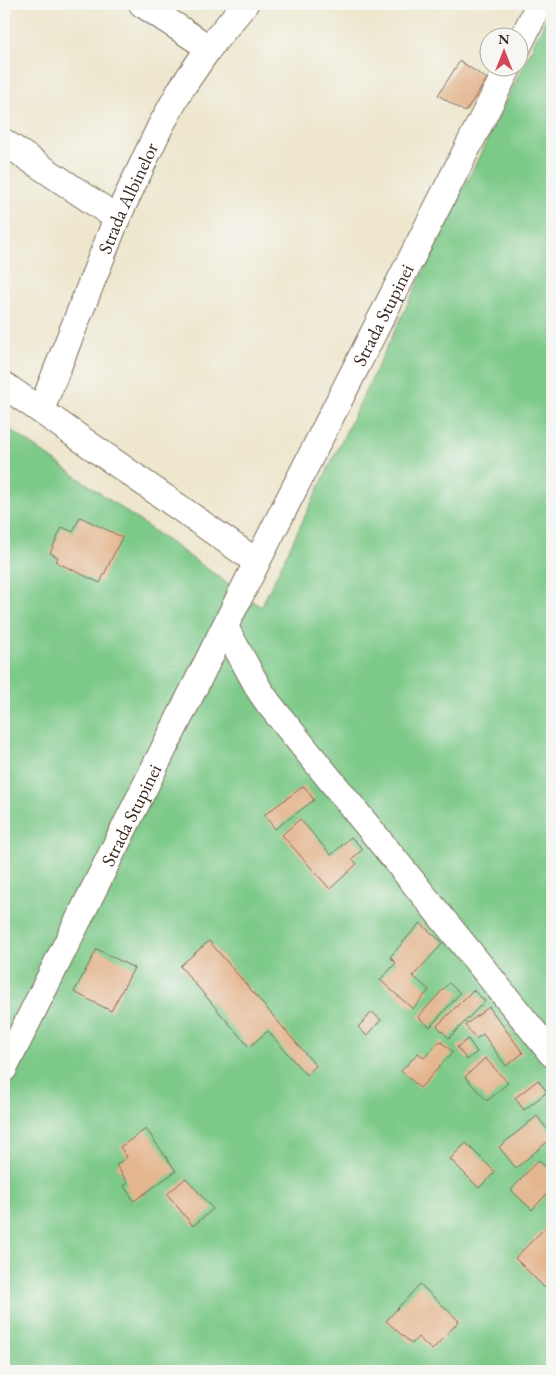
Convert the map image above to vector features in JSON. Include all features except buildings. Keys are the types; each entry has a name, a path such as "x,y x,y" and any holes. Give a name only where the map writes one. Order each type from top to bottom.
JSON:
{"street":[{"path":"142,4 209,48"},
{"name":"Strada Albinelor","path":"41,410 117,218 160,127 181,88 209,48 245,4"},
{"path":"527,28 538,4"},
{"name":"Strada Stupinei","path":"4,1069 257,562 503,78"},
{"path":"4,142 117,218"},
{"path":"4,384 257,562"},
{"path":"225,627 269,704 552,1054"}],"green space":[{"path":"552,6 552,1371 4,1371 4,425 261,607 517,78 528,78 528,56"}]}
